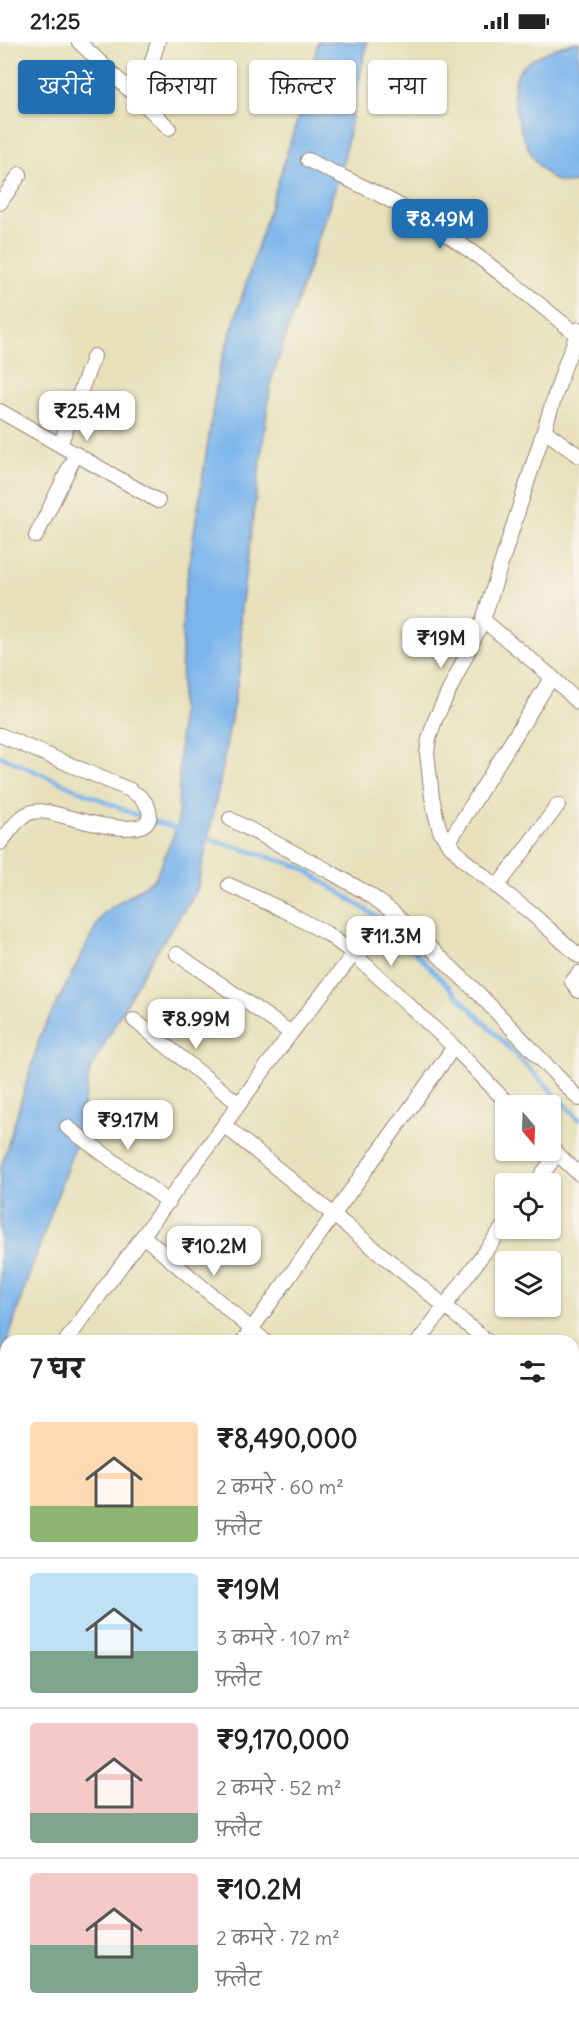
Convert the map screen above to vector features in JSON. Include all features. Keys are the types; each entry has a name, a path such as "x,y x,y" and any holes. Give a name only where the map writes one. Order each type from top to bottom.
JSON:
{"street":[{"path":"79,42 127,87"},
{"path":"152,60 158,42"},
{"path":"155,114 169,128"},
{"path":"308,160 413,213 447,234 578,331 483,620 447,692 429,739 427,753 432,797 440,831 448,843 464,860 579,956"},
{"path":"0,203 20,174"},
{"path":"60,445 94,356"},
{"path":"0,411 158,501"},
{"path":"545,431 579,456"},
{"path":"36,536 76,454"},
{"path":"483,620 552,677 579,703"},
{"path":"448,843 552,677"},
{"path":"0,735 130,790 143,799 148,807 146,822 129,828 110,827 38,812 28,813 19,820 0,843"},
{"path":"497,887 558,805"},
{"path":"230,819 327,870 370,895 393,912 480,995 579,1099"},
{"path":"229,885 326,933 354,954 454,1047 500,1095"},
{"path":"177,954 291,1033"},
{"path":"70,1335 291,1033 354,954"},
{"path":"579,973 572,982 579,991"},
{"path":"134,1020 239,1104"},
{"path":"143,1236 248,1335 454,1047"},
{"path":"224,1125 479,1335"},
{"path":"67,1127 169,1202"},
{"path":"561,1157 579,1174"},
{"path":"423,1335 495,1239"}],"water":[{"path":"318,42 367,42 356,97 356,60 314,60"},
{"path":"579,42 579,181 565,183 553,179 542,169 532,154 518,119 514,101 514,85 518,73 529,62 555,49"},
{"path":"299,114 353,114 342,167 271,381 240,616 242,656 219,786 197,890 147,966 90,1070 76,1143 10,1335 0,1335 0,1171 41,1034 103,913 155,879 178,824 183,605 219,370"}],"waterway":[{"path":"0,756 145,819 181,830"},
{"path":"203,837 301,867 386,923 579,1119"}]}
